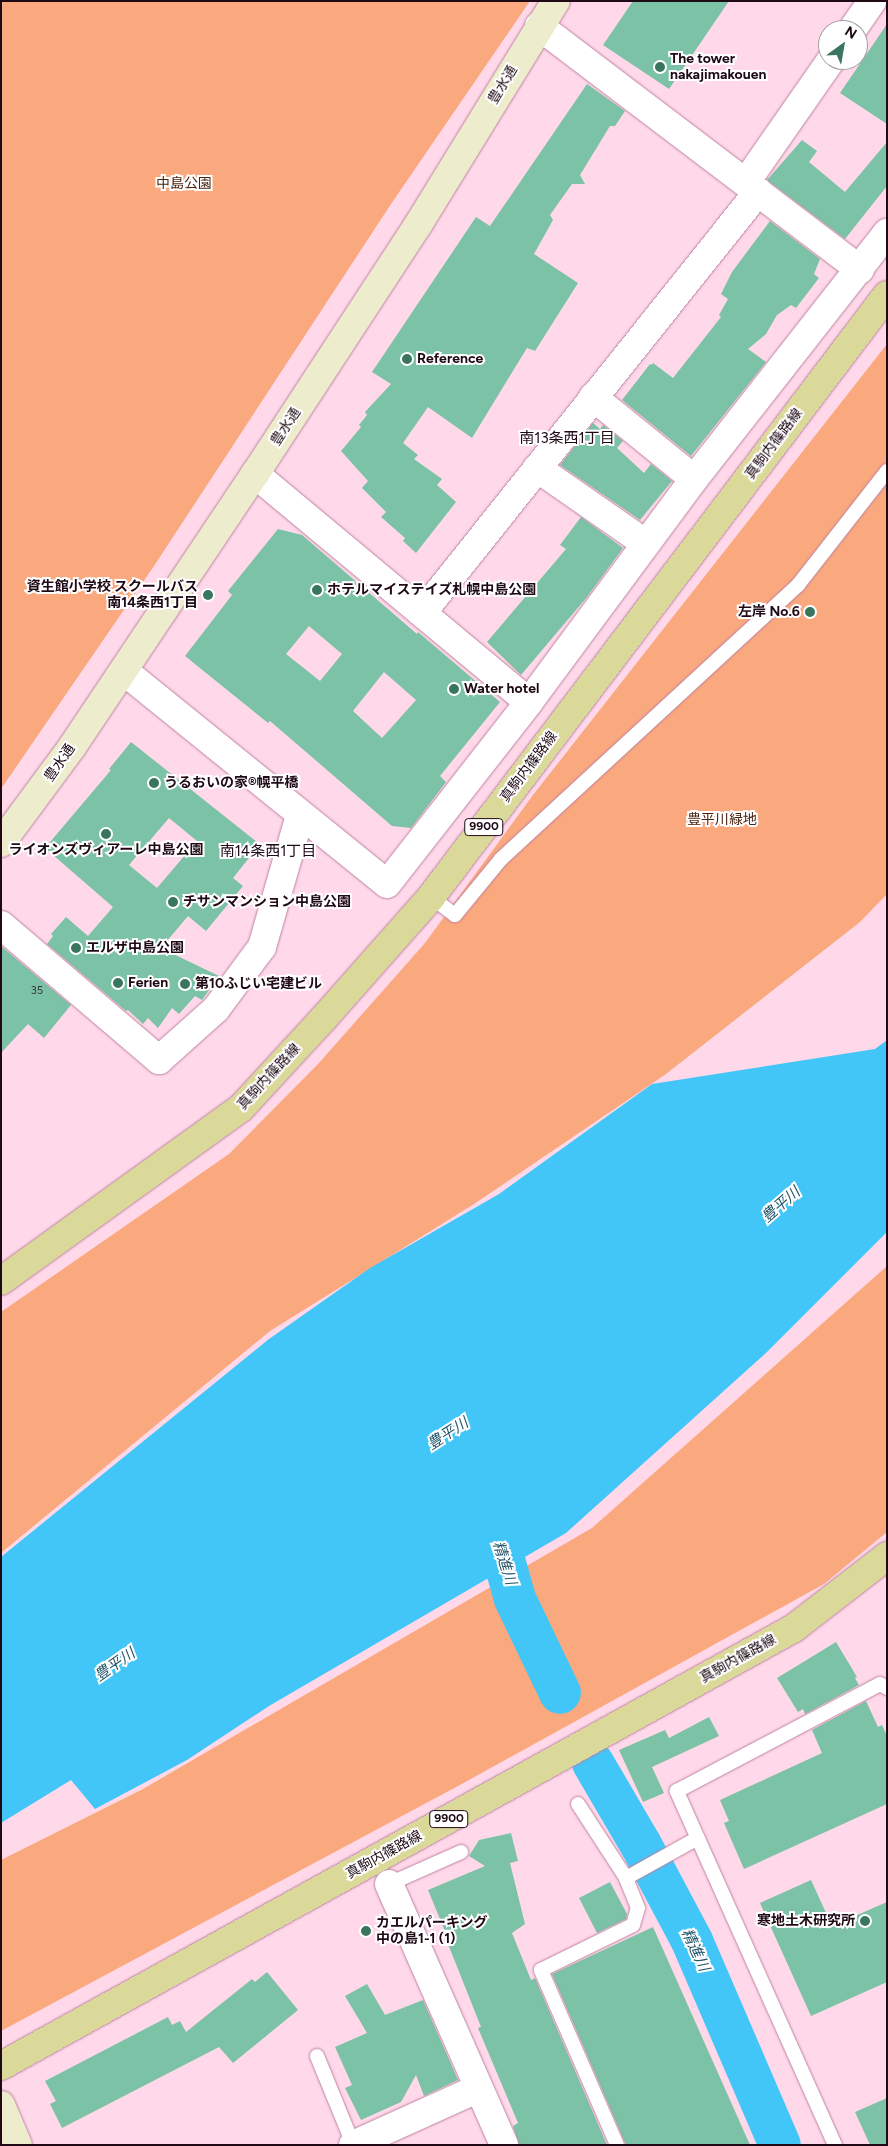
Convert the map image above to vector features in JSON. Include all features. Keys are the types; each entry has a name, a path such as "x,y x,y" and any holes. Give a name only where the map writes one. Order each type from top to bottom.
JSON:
{"main road":[{"name":"真駒内篠路線","path":"1,1281 241,1108 431,897 887,295"},
{"name":"真駒内篠路線","path":"1,2066 794,1628 887,1556"}],"street":[{"name":"豊水通","path":"1,842 72,747 255,474 418,225 556,1"},
{"path":"859,20 872,1"},
{"path":"539,26 860,270"},
{"path":"422,613 593,397 752,187 825,70"},
{"path":"124,671 387,884 529,702 694,479 860,270 887,233"},
{"path":"593,397 694,479"},
{"path":"537,468 645,543"},
{"path":"255,474 529,702"},
{"path":"1,925 159,1060 216,1009 262,947 300,815"},
{"path":"389,1884 477,2089 504,2145"},
{"path":"353,2144 477,2089"},
{"path":"1,2105 18,2145"}],"lane":[{"path":"431,897 455,915 501,859 798,585 887,471"},
{"path":"835,2145 677,1791 880,1684 887,1688"},
{"path":"578,1804 632,1875 638,1908 633,1925 541,1970 618,2145"},
{"path":"632,1875 698,1838"},
{"path":"389,1884 461,1852"},
{"path":"317,2056 353,2144"}],"green space":[{"name":"中島公園","path":"1,1 530,1 391,204 154,566 1,789"},
{"name":"豊平川緑地","path":"887,344 887,894 860,922 666,1074 474,1204 270,1331 1,1553 1,1312 229,1154 319,1063 425,943 533,795"},
{"path":"887,1266 887,1532 824,1584 458,1786 1,2031 1,1860 143,1789 592,1528"}],"water":[{"name":"豊平川","path":"887,1040 887,1232 767,1352 566,1533 269,1706 187,1760 95,1809 71,1780 1,1823 1,1557 269,1339 370,1268 499,1194 652,1084 875,1049"}],"building":[{"name":"The tower nakajimakouen","path":"633,1 729,1 669,89 603,45"},
{"path":"887,24 887,124 840,93 856,70 868,70 868,52"},
{"path":"587,84 625,111 615,126 610,126 580,175 585,184 572,184 550,215 553,220 534,254 578,283 535,351 527,348 472,438 428,407 403,443 418,455 414,459 442,479 437,485 456,502 416,553 403,541 405,538 381,517 386,512 362,488 368,481 341,451 361,427 359,425 367,415 365,412 391,384 372,372 476,217 490,226"},
{"path":"802,140 817,151 809,162 845,192 887,142 887,186 845,239 767,180"},
{"path":"770,221 820,259 814,274 819,278 796,308 791,305 777,315 766,334 748,349 766,362 691,456 622,400 650,364 653,363 673,378 721,317 719,315 728,299 721,294 732,272"},
{"path":"593,423 600,429 603,425 623,441 617,448 644,473 651,464 672,481 640,520 560,465"},
{"path":"581,517 623,548 587,597 521,675 487,642 566,549 560,545"},
{"path":"278,529 302,535 417,634 418,632 500,702 440,776 446,782 411,828 392,826 270,721 268,723 185,656 232,595 228,591","holes":["309,626 342,654 320,681 286,654","384,672 416,700 382,738 353,711"]},
{"path":"131,742 257,842 246,856 249,858 233,878 243,886 206,931 188,916 161,948 219,976 202,1000 195,996 179,1014 172,1008 158,1028 148,1018 143,1024 47,944 53,936 51,934 66,917 88,936 113,907 45,848 111,770 109,769","holes":["169,818 197,841 157,888 129,865"]},
{"path":"1,946 71,1005 44,1038 28,1024 1,1053"},
{"path":"836,1642 857,1677 855,1678 859,1685 805,1714 803,1709 798,1712 777,1678"},
{"path":"866,1701 878,1727 882,1725 887,1736 887,1804 744,1869 724,1823 729,1821 720,1800 822,1753 812,1730"},
{"path":"709,1717 719,1736 652,1767 664,1793 643,1802 619,1750 665,1730 669,1738"},
{"path":"511,1833 518,1861 510,1863 525,1924 512,1933 531,1980 535,1978 607,2145 519,2145 513,2126 518,2123 478,2028 481,2027 428,1890 485,1866 469,1856 479,1840"},
{"path":"811,1880 832,1926 887,1902 887,1982 811,2016 760,1903"},
{"path":"610,1882 627,1914 626,1919 597,1933 579,1898"},
{"path":"653,1927 750,2145 626,2145 552,1974"},
{"path":"267,1972 298,2010 233,2063 219,2047 62,2128 50,2104 56,2101 45,2081 168,2017 172,2025 180,2021 186,2032 252,1979 255,1982"},
{"path":"367,1984 385,2015 423,2000 458,2080 424,2096 416,2075 401,2102 361,2120 345,2088 352,2085 335,2047 367,2033 345,1996"},
{"path":"887,2098 887,2145 870,2145 855,2112"}],"waterway":[{"name":"精進川","path":"486,1513 503,1556 515,1599 560,1693"},
{"name":"精進川","path":"593,1763 641,1845 692,1941 780,2145"}],"place":[{"name":"The tower nakajimakouen","path":"660,67"},
{"name":"Reference","path":"407,359"},
{"name":"ホテルマイステイズ札幌中島公園","path":"317,590"},
{"name":"資生館小学校 スクールバス 南14条西1丁目","path":"208,595"},
{"name":"左岸 No.6","path":"810,612"},
{"name":"Water hotel","path":"454,689"},
{"name":"うるおいの家®幌平橋","path":"154,783"},
{"name":"ライオンズヴィアーレ中島公園","path":"106,834"},
{"name":"チサンマンション中島公園","path":"173,902"},
{"name":"エルザ中島公園","path":"76,948"},
{"name":"Ferien","path":"118,983"},
{"name":"第10ふじい宅建ビル","path":"185,984"},
{"name":"寒地土木研究所","path":"865,1921"},
{"name":"カエルパーキング 中の島1-1 (1)","path":"366,1931"}],"district":[{"name":"南13条西1丁目","path":"567,439"},
{"name":"南14条西1丁目","path":"268,852"}]}
